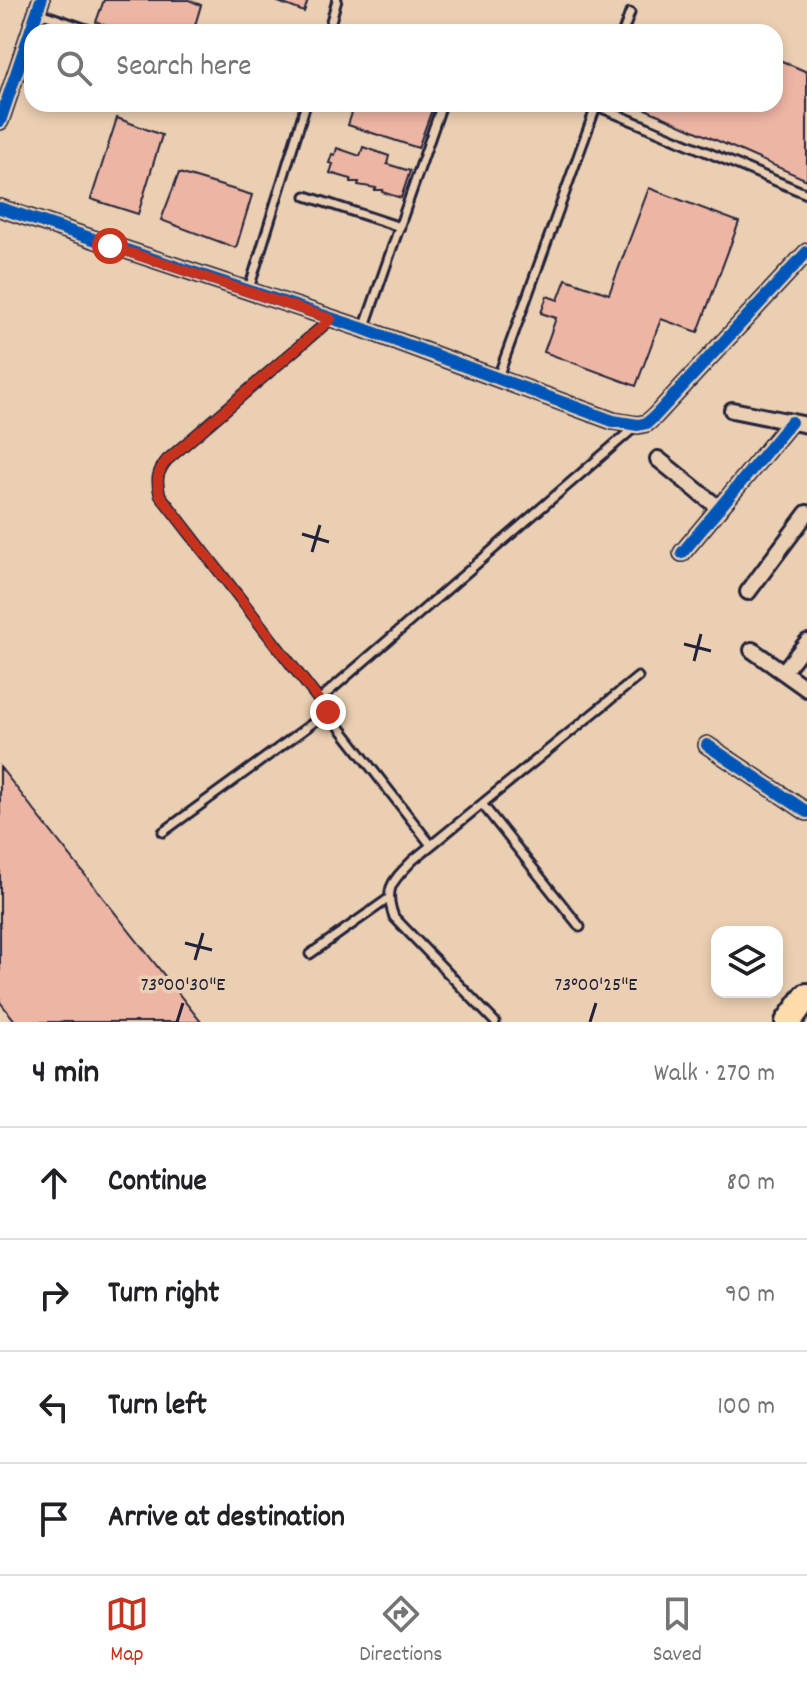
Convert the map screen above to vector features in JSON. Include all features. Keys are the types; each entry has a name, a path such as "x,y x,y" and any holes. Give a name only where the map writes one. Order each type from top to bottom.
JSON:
{"highway":[{"path":"788,1022 807,996"}],"street":[{"path":"0,121 24,50"},
{"path":"0,208 364,329 613,421 638,425 647,423 673,399 807,252"},
{"path":"732,410 807,425"},
{"path":"682,553 791,422"},
{"path":"658,459 720,509"},
{"path":"748,592 807,513"},
{"path":"783,672 807,642"},
{"path":"752,650 807,689"},
{"path":"707,745 807,812"}],"lane":[{"path":"330,24 337,0"},
{"path":"39,6 78,24"},
{"path":"626,24 630,13"},
{"path":"248,292 304,112"},
{"path":"364,329 439,112"},
{"path":"498,377 594,112"},
{"path":"614,112 807,194"},
{"path":"306,196 400,227"},
{"path":"331,319 167,460 159,470 157,482 160,495 431,845"},
{"path":"319,700 638,425"},
{"path":"495,1022 394,917 388,899 391,883 431,845 638,677"},
{"path":"163,832 328,712"},
{"path":"482,804 580,927"},
{"path":"310,954 388,899"}],"building":[{"path":"104,0 189,0 201,5 195,24 96,22"},
{"path":"273,0 308,0 304,12"},
{"path":"783,62 807,72 807,180 652,112 783,112"},
{"path":"352,112 431,112 418,148 348,125"},
{"path":"117,118 162,135 138,214 91,199"},
{"path":"363,147 389,156 387,164 410,171 401,198 330,173 333,164 329,163 337,148 360,156"},
{"path":"179,173 252,195 236,248 161,220"},
{"path":"649,188 739,222 698,332 661,319 636,386 544,352 556,318 541,313 547,296 558,300 566,279 609,294"},
{"path":"0,767 201,1022 16,1022 0,1002"}],"cycle path":[{"path":"33,24 41,0"},
{"path":"0,121 24,50"},
{"path":"0,208 364,329 613,421 638,425 647,423 655,416 807,252"},
{"path":"682,553 791,422"},
{"path":"707,745 807,812"}],"route":[{"path":"110,246 331,319 167,460 159,470 157,482 160,495 328,712"}]}
